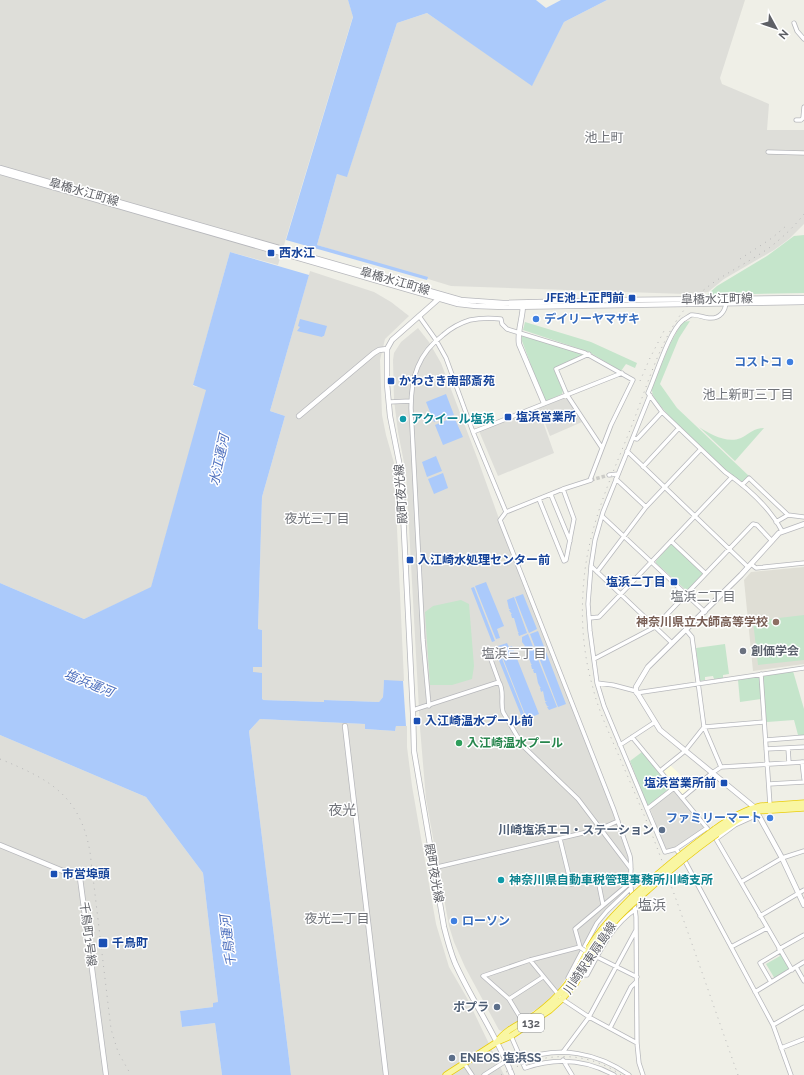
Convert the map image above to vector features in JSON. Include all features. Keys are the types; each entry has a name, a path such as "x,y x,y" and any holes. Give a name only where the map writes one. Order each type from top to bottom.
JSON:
{"highway":[{"name":"川崎駅東扇島線","path":"446,1075 497,1042 511,1036 550,1010 576,974 586,949 600,931 613,916 651,879 675,858 716,834 731,818 770,805 804,803"},
{"name":"川崎駅東扇島線","path":"756,809 804,808"},
{"name":"川崎駅東扇島線","path":"497,1042 501,1036 560,997 581,975 586,949"}],"street":[{"path":"794,23 797,31 804,39"},
{"path":"796,120 801,120 803,118 804,107"},
{"path":"768,152 804,153"},
{"name":"皐橋水江町線","path":"0,168 441,296 458,304 597,304 804,298"},
{"name":"皐橋水江町線","path":"0,172 441,296"},
{"path":"299,416 374,353 379,350 387,349 392,340 441,296"},
{"path":"726,301 724,311 716,318 710,318 702,315 690,315 680,323 671,338 648,393 662,412 732,477 757,498 782,532"},
{"name":"皐橋水江町線","path":"523,305 726,301 804,302"},
{"path":"523,305 523,316 518,333 519,344 544,404"},
{"path":"419,316 436,340 446,358 473,432 506,512"},
{"path":"429,706 423,640 411,401 413,381 422,356 436,340 457,325 470,320 484,318 501,319 504,326 518,333 589,354 633,380 611,424 590,480 563,489 506,512 500,520 618,821 630,856 631,888 636,909 637,1043 639,1063 643,1075"},
{"name":"殿町夜光線","path":"387,349 387,384 390,416 401,472 414,752 444,928 454,960 497,1042"},
{"path":"589,354 556,370 567,395 602,448"},
{"path":"473,432 622,373"},
{"path":"650,396 602,516 595,540 590,566 588,604 597,683 604,706 665,852 676,849 707,828"},
{"path":"389,402 411,401"},
{"path":"633,438 637,439 662,412"},
{"path":"643,466 679,428"},
{"path":"597,572 646,508 702,449"},
{"path":"627,451 729,548 750,565 756,568 804,563"},
{"path":"609,475 618,474"},
{"path":"590,618 599,618 732,477"},
{"path":"742,485 749,478 788,515 804,517"},
{"path":"616,479 646,508"},
{"path":"539,499 564,561 566,560 574,519 563,489"},
{"path":"551,494 570,541"},
{"path":"776,522 788,515"},
{"path":"602,516 705,612"},
{"path":"594,659 655,627 753,524 757,525 772,541"},
{"path":"804,524 782,532 772,541 705,612 648,667 636,687 636,692 661,731 756,809 801,892 804,905"},
{"path":"671,541 705,573"},
{"path":"590,566 672,643"},
{"path":"686,630 692,637 704,727 721,767"},
{"path":"490,657 502,687 502,708 523,746 578,799 631,870"},
{"path":"597,683 613,685 636,692 804,668"},
{"path":"761,674 770,805"},
{"path":"413,714 429,706 499,682"},
{"path":"620,745 655,722"},
{"path":"660,772 685,751 704,727 764,722"},
{"path":"345,726 386,1075"},
{"path":"632,737 707,828 716,834 741,882 780,950 804,982"},
{"path":"766,740 803,737 804,747 766,749"},
{"path":"788,748 789,763"},
{"path":"682,798 712,772 721,767 803,762 804,780 769,784"},
{"path":"647,809 674,788"},
{"path":"716,834 755,816 756,809"},
{"path":"434,868 600,829 618,821"},
{"path":"560,839 571,884 598,880 603,905"},
{"name":"千鳥町1号線","path":"0,845 80,878 106,1075"},
{"path":"676,849 686,863 772,1025 791,1075"},
{"path":"741,882 782,858 804,851"},
{"path":"523,1022 509,999 483,976 530,960 586,949 575,929 631,882"},
{"path":"568,978 597,923 606,910 631,888"},
{"path":"760,916 801,892"},
{"path":"581,975 587,975 609,935 636,909"},
{"path":"731,947 767,928"},
{"path":"563,1052 589,1017 636,929"},
{"path":"771,982 760,963 804,935"},
{"path":"597,957 637,980"},
{"path":"530,960 560,997 589,1017 637,1043"},
{"path":"755,992 804,962"},
{"path":"509,999 544,977"},
{"path":"610,1028 637,980"},
{"path":"772,1025 804,1007"},
{"path":"511,1036 525,1068 546,1062 563,1060 590,1064 614,1075"},
{"path":"781,1048 804,1039"},
{"path":"497,1042 512,1075"},
{"path":"522,1060 533,1055 563,1052 591,1056 604,1060 629,1075"},
{"path":"563,1060 572,1075"},
{"path":"484,1075 506,1061"},
{"path":"464,1063 472,1075"}],"shaded area":[{"path":"0,0 348,0 353,16 278,265 230,252 193,386 207,389 151,588 84,619 0,583"},
{"path":"607,0 745,0 720,78 722,84 769,104 767,130 804,130 804,224 789,239 774,250 724,279 708,292 685,294 451,286 317,245 337,174 347,176 397,23 427,13 532,85 564,22"},
{"path":"804,235 804,293 707,295 717,286 767,256 794,236"},
{"path":"310,271 374,292 391,302 409,316 385,339 380,360 382,415 394,463 404,681 384,681 383,697 379,702 263,700 253,673 253,667 262,667 262,630 258,629 262,497 285,416 270,411"},
{"path":"690,321 679,338 660,384 677,408 749,476 743,482 710,457 669,416 653,395 652,388 669,346 682,322"},
{"path":"525,322 591,342 637,363 635,368 626,364 621,371 589,352 523,330"},
{"path":"418,328 429,342 441,363 513,558 616,819 630,862 628,867 631,880 628,889 604,911 594,924 573,967 559,989 543,1005 502,1031 499,1030 465,967 454,942 449,926 426,799 420,728 406,473 398,432 394,400 393,360 394,353 401,342"},
{"path":"523,335 585,354 584,356 554,369 563,391 562,394 546,401 544,400 522,341"},
{"path":"565,398 568,399 582,422 550,436 539,408"},
{"path":"538,408 554,453 498,476 479,431"},
{"path":"699,427 713,435 730,440 736,440 754,430 764,428 735,461"},
{"path":"671,544 673,544 703,572 703,574 687,591 656,563 656,561"},
{"name":"神奈川県立大師高等学校","path":"804,567 804,664 753,671 744,580 751,572"},
{"path":"461,600 469,604 474,666 472,679 452,685 430,685 425,612 433,606"},
{"path":"804,615 804,660 758,665 753,621"},
{"path":"725,644 729,674 723,675 723,678 714,679 713,676 705,677 705,680 700,681 696,648"},
{"path":"793,671 804,709 804,736 798,735 794,720 766,721 763,677"},
{"path":"758,676 760,678 761,699 740,702 738,680"},
{"path":"260,719 365,724 365,729 395,731 396,726 407,726 407,747 412,786 436,924 449,967 467,998 504,1075 291,1075 249,731"},
{"path":"0,735 146,797 203,873 218,1002 213,1007 180,1011 182,1027 215,1023 222,1075 0,1075"},
{"path":"642,752 670,786 670,788 649,805 647,805 630,761"},
{"path":"670,765 693,787 683,795 663,773 663,771"},
{"path":"674,790 706,828 678,846 668,850 665,849 650,808"},
{"path":"778,953 780,953 789,970 775,979 766,964 780,956"}],"water":[{"path":"348,0 536,0 546,8 561,0 607,0 564,22 532,86 427,13 397,23 347,177 337,174 317,245 428,277 427,280 286,240 353,17"},
{"path":"230,252 309,275 270,411 285,416 262,497 258,629 262,630 262,667 253,667 253,672 262,673 262,698 263,700 379,702 383,697 384,680 403,681 406,726 396,726 395,731 365,729 365,724 260,719 249,731 291,1075 222,1075 215,1023 182,1027 180,1011 213,1007 213,1003 218,1002 203,873 146,797 0,735 0,583 84,619 151,587 206,390 193,385"},
{"path":"300,319 327,326 324,336 322,337 297,331 300,327 298,326"},
{"path":"446,394 454,415 434,422 426,402"},
{"path":"454,417 463,437 443,445 435,425"},
{"path":"436,456 442,471 427,477 422,462"},
{"path":"443,473 448,488 434,494 428,479"},
{"path":"486,582 504,626 497,629 500,638 496,639 475,586"},
{"path":"474,587 495,641 492,642 471,588"},
{"path":"523,594 537,629 529,633 515,597"},
{"path":"514,597 527,633 519,636 514,618 512,618 512,613 509,610 511,609 509,609 507,600"},
{"path":"538,631 566,704 558,707 530,634"},
{"path":"528,634 557,707 549,710 547,707 549,706 547,706 545,702 547,701 545,701 543,691 541,692 541,687 538,683 536,673 534,673 534,669 532,669 532,664 525,651 527,650 525,650 525,646 522,642 522,637"},
{"path":"507,643 509,647 512,646 539,714 527,719 498,646"},
{"path":"497,646 526,719 523,720 494,648"}],"tunnel":[{"path":"591,480 609,475"}],"railway":[{"path":"738,1075 653,837 597,703 585,653 582,617 583,592 589,549 599,509 636,416 658,355 673,327 691,302 711,284 769,248 788,232 804,214"},
{"path":"740,259 772,238 786,226"},
{"path":"640,381 665,329"},
{"path":"0,759 18,766 47,782 60,792 79,816 90,852 111,1029 118,1052 131,1075"},
{"path":"501,1075 515,1067 530,1062 546,1058 561,1057 592,1061 621,1075"}],"place":[{"name":"西水江","path":"271,253"},
{"name":"JFE池上正門前","path":"632,298"},
{"name":"デイリーヤマザキ","path":"536,319"},
{"name":"コストコ","path":"790,362"},
{"name":"かわさき南部斎苑","path":"391,381"},
{"name":"塩浜営業所","path":"508,417"},
{"name":"アクイール塩浜","path":"403,419"},
{"name":"入江崎水処理センター前","path":"410,560"},
{"name":"塩浜二丁目","path":"674,582"},
{"name":"神奈川県立大師高等学校","path":"776,622"},
{"name":"創価学会","path":"743,651"},
{"name":"入江崎温水プール前","path":"417,721"},
{"name":"入江崎温水プール","path":"459,743"},
{"name":"塩浜営業所前","path":"724,783"},
{"name":"ファミリーマート","path":"770,818"},
{"name":"川崎塩浜エコ・ステーション","path":"662,830"},
{"name":"市営埠頭","path":"54,874"},
{"name":"神奈川県自動車税管理事務所川崎支所","path":"501,880"},
{"name":"ローソン","path":"454,921"},
{"name":"千鳥町","path":"103,943"},
{"name":"ポプラ","path":"497,1007"},
{"name":"ENEOS 塩浜SS","path":"452,1058"}],"district":[{"name":"池上町","path":"604,137"},
{"name":"池上新町三丁目","path":"748,394"},
{"name":"夜光三丁目","path":"317,518"},
{"name":"塩浜二丁目","path":"703,596"},
{"name":"塩浜三丁目","path":"514,653"},
{"name":"夜光","path":"342,810"},
{"name":"塩浜","path":"652,905"},
{"name":"夜光二丁目","path":"337,918"}],"water label":[{"name":"水江運河","path":"219,460"},
{"name":"塩浜運河","path":"89,683"},
{"name":"千鳥運河","path":"228,941"}]}
